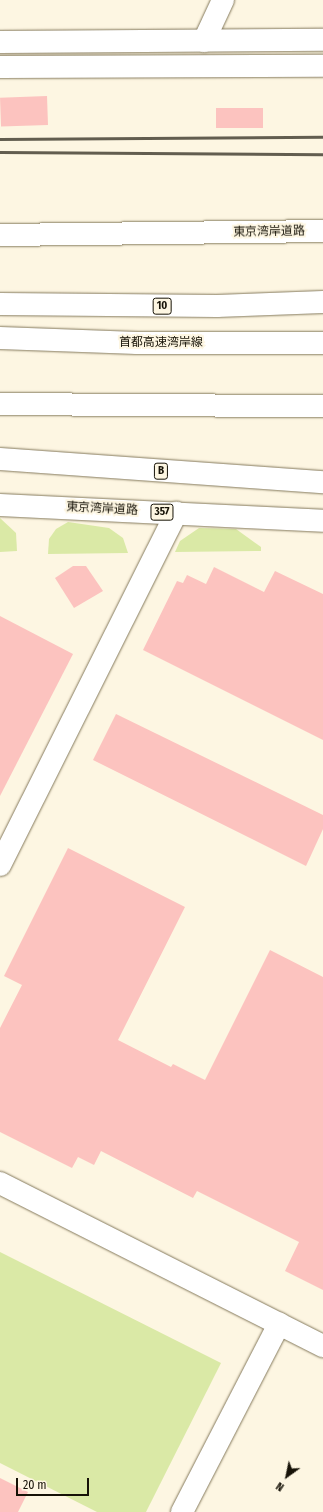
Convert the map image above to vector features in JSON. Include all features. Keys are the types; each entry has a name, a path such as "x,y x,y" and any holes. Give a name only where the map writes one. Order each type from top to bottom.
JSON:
{"main road":[{"path":"204,41 223,0"},
{"path":"0,42 323,40"},
{"path":"0,67 323,66"},
{"name":"東京湾岸道路","path":"0,235 323,231"},
{"name":"10","path":"0,304 217,306 323,302"},
{"path":"136,344 323,334"},
{"name":"首都高速湾岸線","path":"0,338 136,344 323,343"},
{"path":"0,404 323,406"},
{"path":"132,405 210,417 323,420"},
{"name":"B","path":"0,459 323,482"},
{"name":"東京湾岸道路","path":"0,505 323,521"},
{"path":"0,864 176,513"},
{"path":"0,1183 323,1346"},
{"path":"182,1512 279,1324"}],"green space":[{"path":"0,518 16,533 17,551 0,552"},
{"path":"68,522 109,528 123,538 128,553 48,554 49,539 56,529"},
{"path":"199,528 236,529 261,547 261,551 175,552 180,541"},
{"path":"0,1252 221,1363 146,1512 97,1512 0,1463"}],"building":[{"path":"47,96 48,125 1,127 0,98"},
{"path":"216,108 263,108 263,128 216,128"},
{"path":"73,566 86,566 103,591 74,608 55,578"},
{"path":"214,567 264,592 275,571 323,594 323,740 143,650 177,581 183,583 187,575 206,584"},
{"path":"0,616 73,654 0,796"},
{"path":"116,714 323,815 323,829 306,866 93,760"},
{"path":"68,848 185,907 118,1040 171,1067 173,1064 205,1080 270,950 323,977 323,1290 285,1271 299,1242 197,1191 193,1198 101,1151 94,1165 78,1157 72,1168 0,1132 0,1028 22,985 4,976"},
{"path":"0,1478 28,1492 18,1512 0,1512"}],"railway":[{"path":"0,139 323,137"},
{"path":"0,152 323,154"}]}
